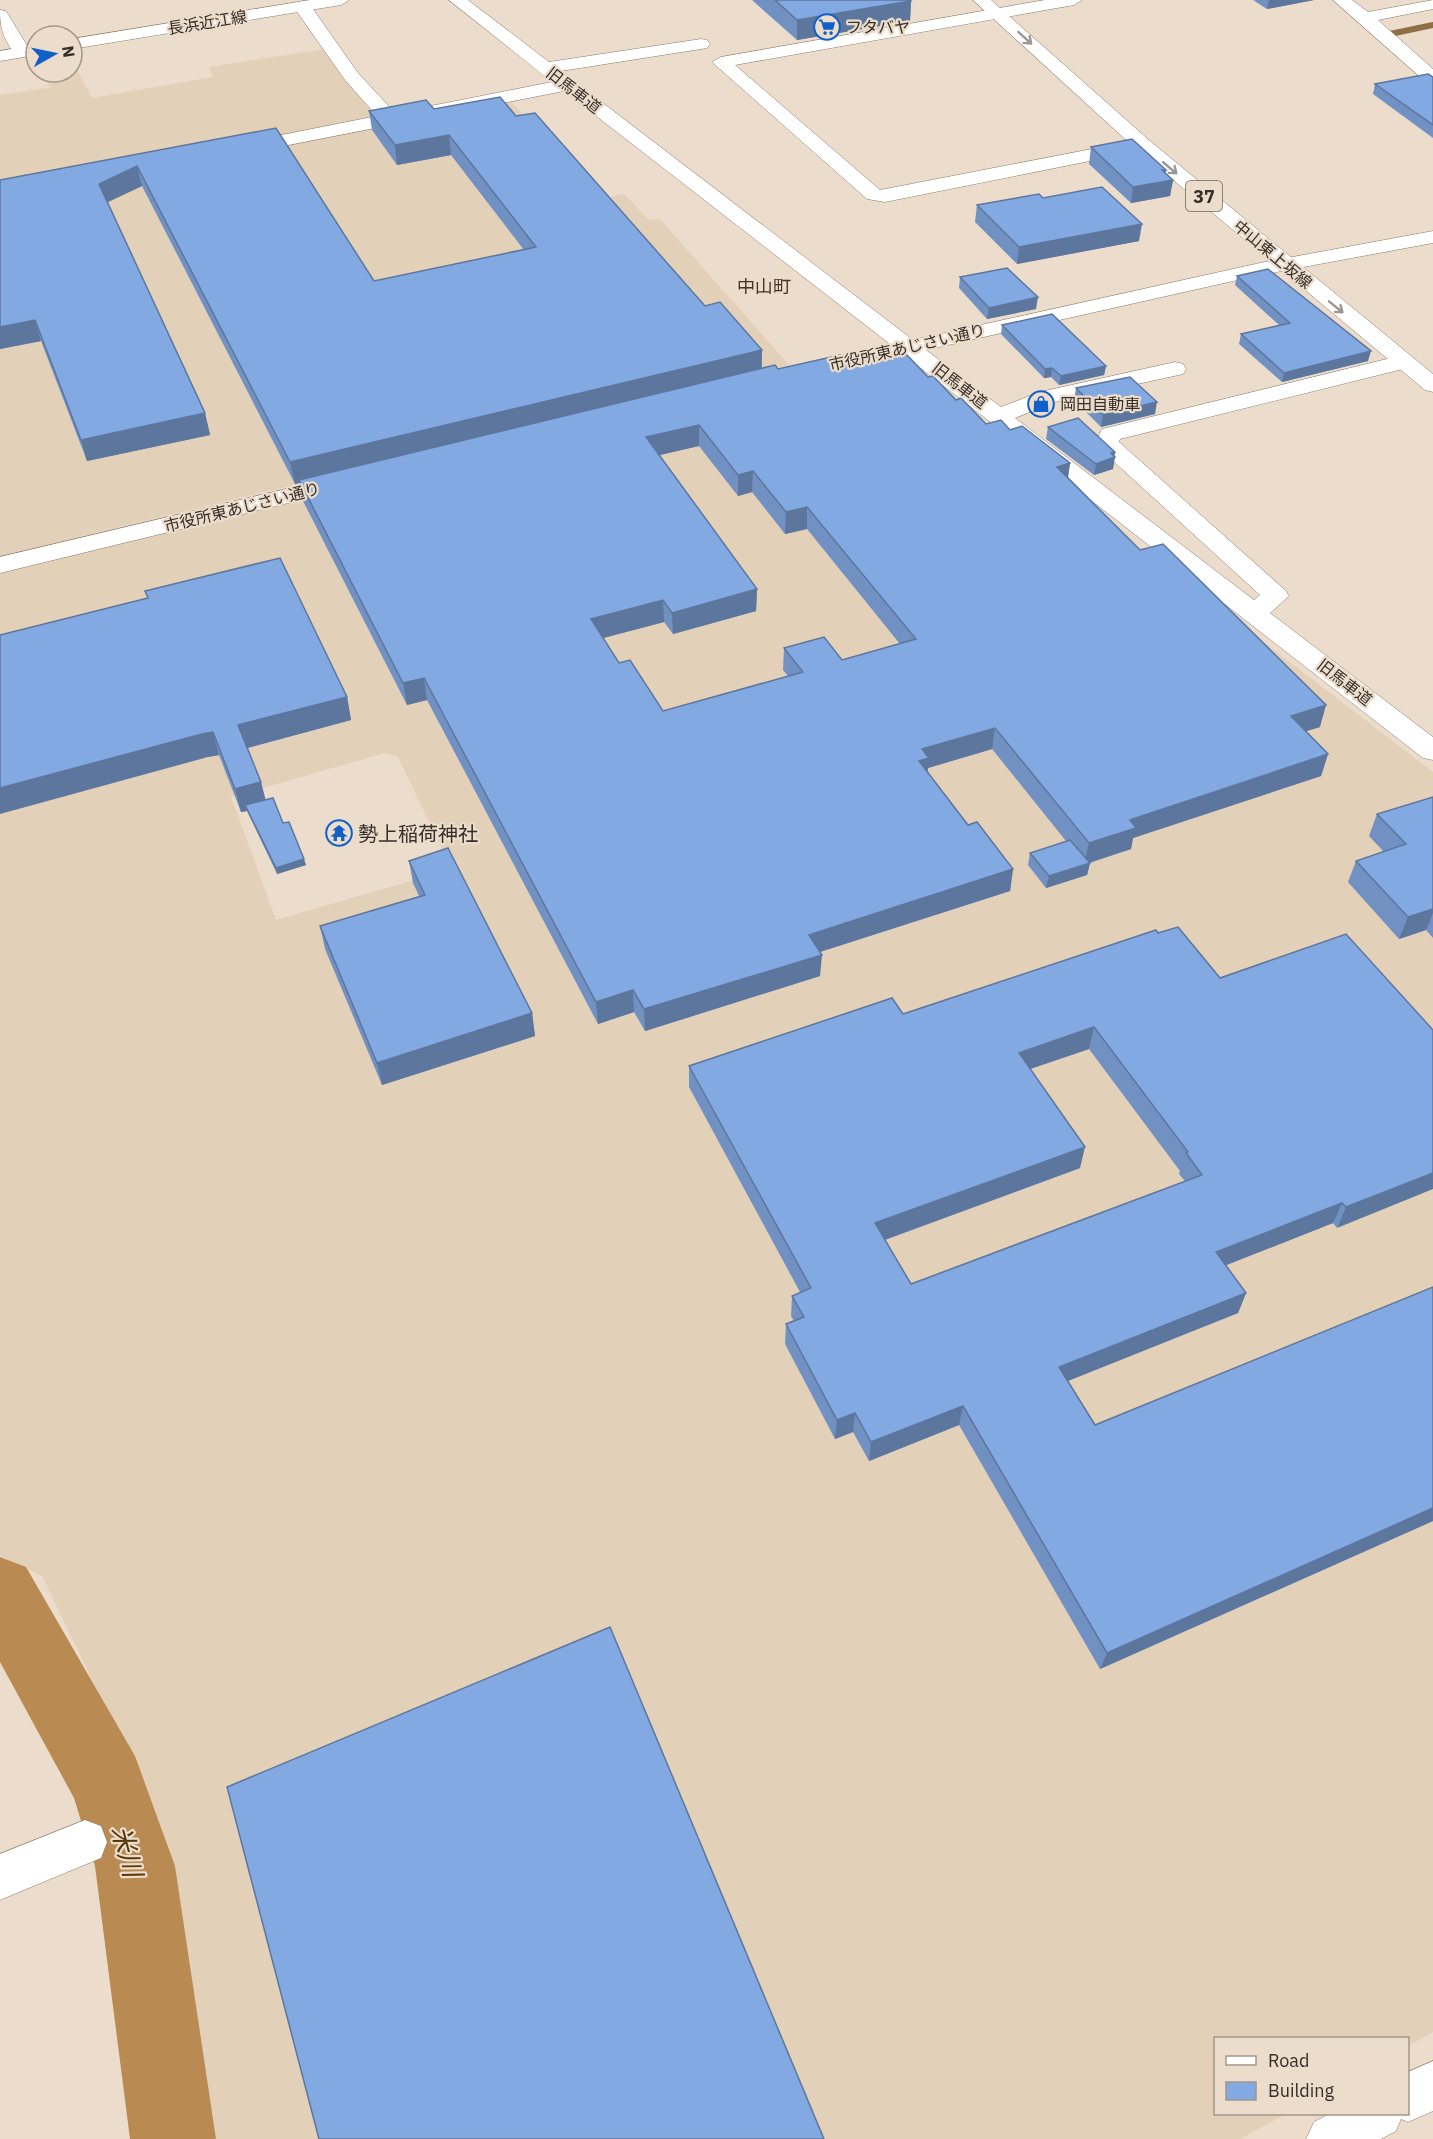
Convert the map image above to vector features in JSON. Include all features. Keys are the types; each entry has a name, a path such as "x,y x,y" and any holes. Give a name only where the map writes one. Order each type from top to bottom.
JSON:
{"street":[{"name":"長浜近江線","path":"84,42 341,0"},
{"name":"旧馬車道","path":"457,0 1433,751"},
{"name":"中山東上坂線","path":"981,0 1143,145 1433,385"},
{"path":"1074,0 721,62 874,195 885,195 1143,145"},
{"path":"1341,0 1365,18 1433,79"},
{"path":"1365,18 1433,4"},
{"path":"2,6 24,43"},
{"path":"302,6 321,30 351,76 392,120"},
{"path":"547,69 701,44"},
{"path":"0,56 24,52"},
{"path":"1414,63 1433,59"},
{"path":"219,152 566,85"},
{"name":"市役所東あじさい通り","path":"780,376 908,345 1284,264 1433,237"},
{"path":"1254,612 1276,596 1107,442 1110,434 1403,362"},
{"path":"999,416 1048,397 1175,369"},
{"name":"市役所東あじさい通り","path":"0,565 362,477"},
{"path":"0,1877 85,1842"},
{"path":"1409,2097 1433,2085"},
{"path":"1331,2139 1377,2115"}],"shaded area":[{"path":"326,49 379,118 0,189 0,95 50,88 48,84 84,83 92,98 213,77 209,67"},
{"path":"510,101 605,198 624,194 649,220 660,219 789,365 0,556 0,196"},
{"path":"893,358 1433,772 1433,2032 1409,2045 1409,2037 1214,2037 1214,2115 1284,2115 1240,2139 196,2139 155,1810 42,1576 0,1556 0,573","holes":["385,753 398,757 452,869 276,920 231,797"]}],"building":[{"path":"775,0 910,0 911,1 797,20"},
{"path":"1428,74 1433,77 1433,125 1375,84"},
{"path":"500,97 516,116 535,113 705,306 720,302 762,350 290,462 137,166 99,184 205,413 81,440 35,320 0,327 0,180 276,128 374,281 536,247 449,135 395,145 369,111 426,100 434,109"},
{"path":"1132,139 1166,170 1162,170 1173,180 1133,187 1091,147"},
{"path":"1102,187 1142,224 1019,247 977,205 1039,194 1043,198"},
{"path":"1007,268 1038,297 989,308 960,277"},
{"path":"1268,269 1371,351 1284,373 1241,334 1290,323 1237,276"},
{"path":"1052,314 1106,366 1061,376 1052,368 1045,369 1002,325"},
{"path":"906,354 928,377 933,376 956,400 961,398 986,424 1001,420 1010,430 1022,426 1070,463 1057,467 1140,550 1163,544 1326,705 1291,716 1328,754 1130,820 1136,828 1089,843 995,728 922,749 929,758 919,761 968,825 977,822 1013,869 809,935 822,955 644,1009 633,990 596,1002 424,678 403,683 299,480 775,365 778,369 840,355 848,364 885,355 888,358","holes":["699,425 738,475 753,471 786,512 807,507 916,639 842,660 824,637 784,648 803,672 663,711 630,660 619,663 591,619 663,600 672,613 757,589 646,437"]},
{"path":"1130,377 1157,402 1103,415 1076,388"},
{"path":"1078,418 1115,452 1111,453 1115,457 1096,464 1048,427"},
{"path":"280,558 347,697 238,725 261,782 235,789 213,732 0,788 0,635 148,598 145,591"},
{"path":"1433,797 1433,909 1408,917 1356,861 1406,844 1377,814"},
{"path":"273,798 283,823 289,822 304,859 276,868 245,805"},
{"path":"1070,840 1090,863 1049,876 1030,853"},
{"path":"448,848 532,1013 377,1063 320,926 425,895 409,861"},
{"path":"1178,927 1220,978 1346,934 1433,1030 1433,1173 1346,1207 1342,1203 1216,1252 1246,1293 1059,1367 1095,1425 1433,1287 1433,1508 1107,1653 963,1406 871,1442 855,1413 837,1420 786,1324 804,1317 792,1296 811,1288 689,1066 892,998 903,1014 1156,930 1158,933","holes":["1094,1027 1188,1152 1186,1153 1202,1175 911,1284 875,1223 1085,1147 1019,1053"]},
{"path":"610,1627 824,2139 319,2139 227,1787"}],"waterway":[{"path":"1390,34 1433,25"},
{"name":"米川","path":"0,1591 108,1783 135,1866 173,2139"}],"place":[{"name":"フタバヤ","path":"827,27"},
{"name":"岡田自動車","path":"1041,404"},
{"name":"勢上稲荷神社","path":"339,833"}],"district":[{"name":"中山町","path":"764,286"}]}
